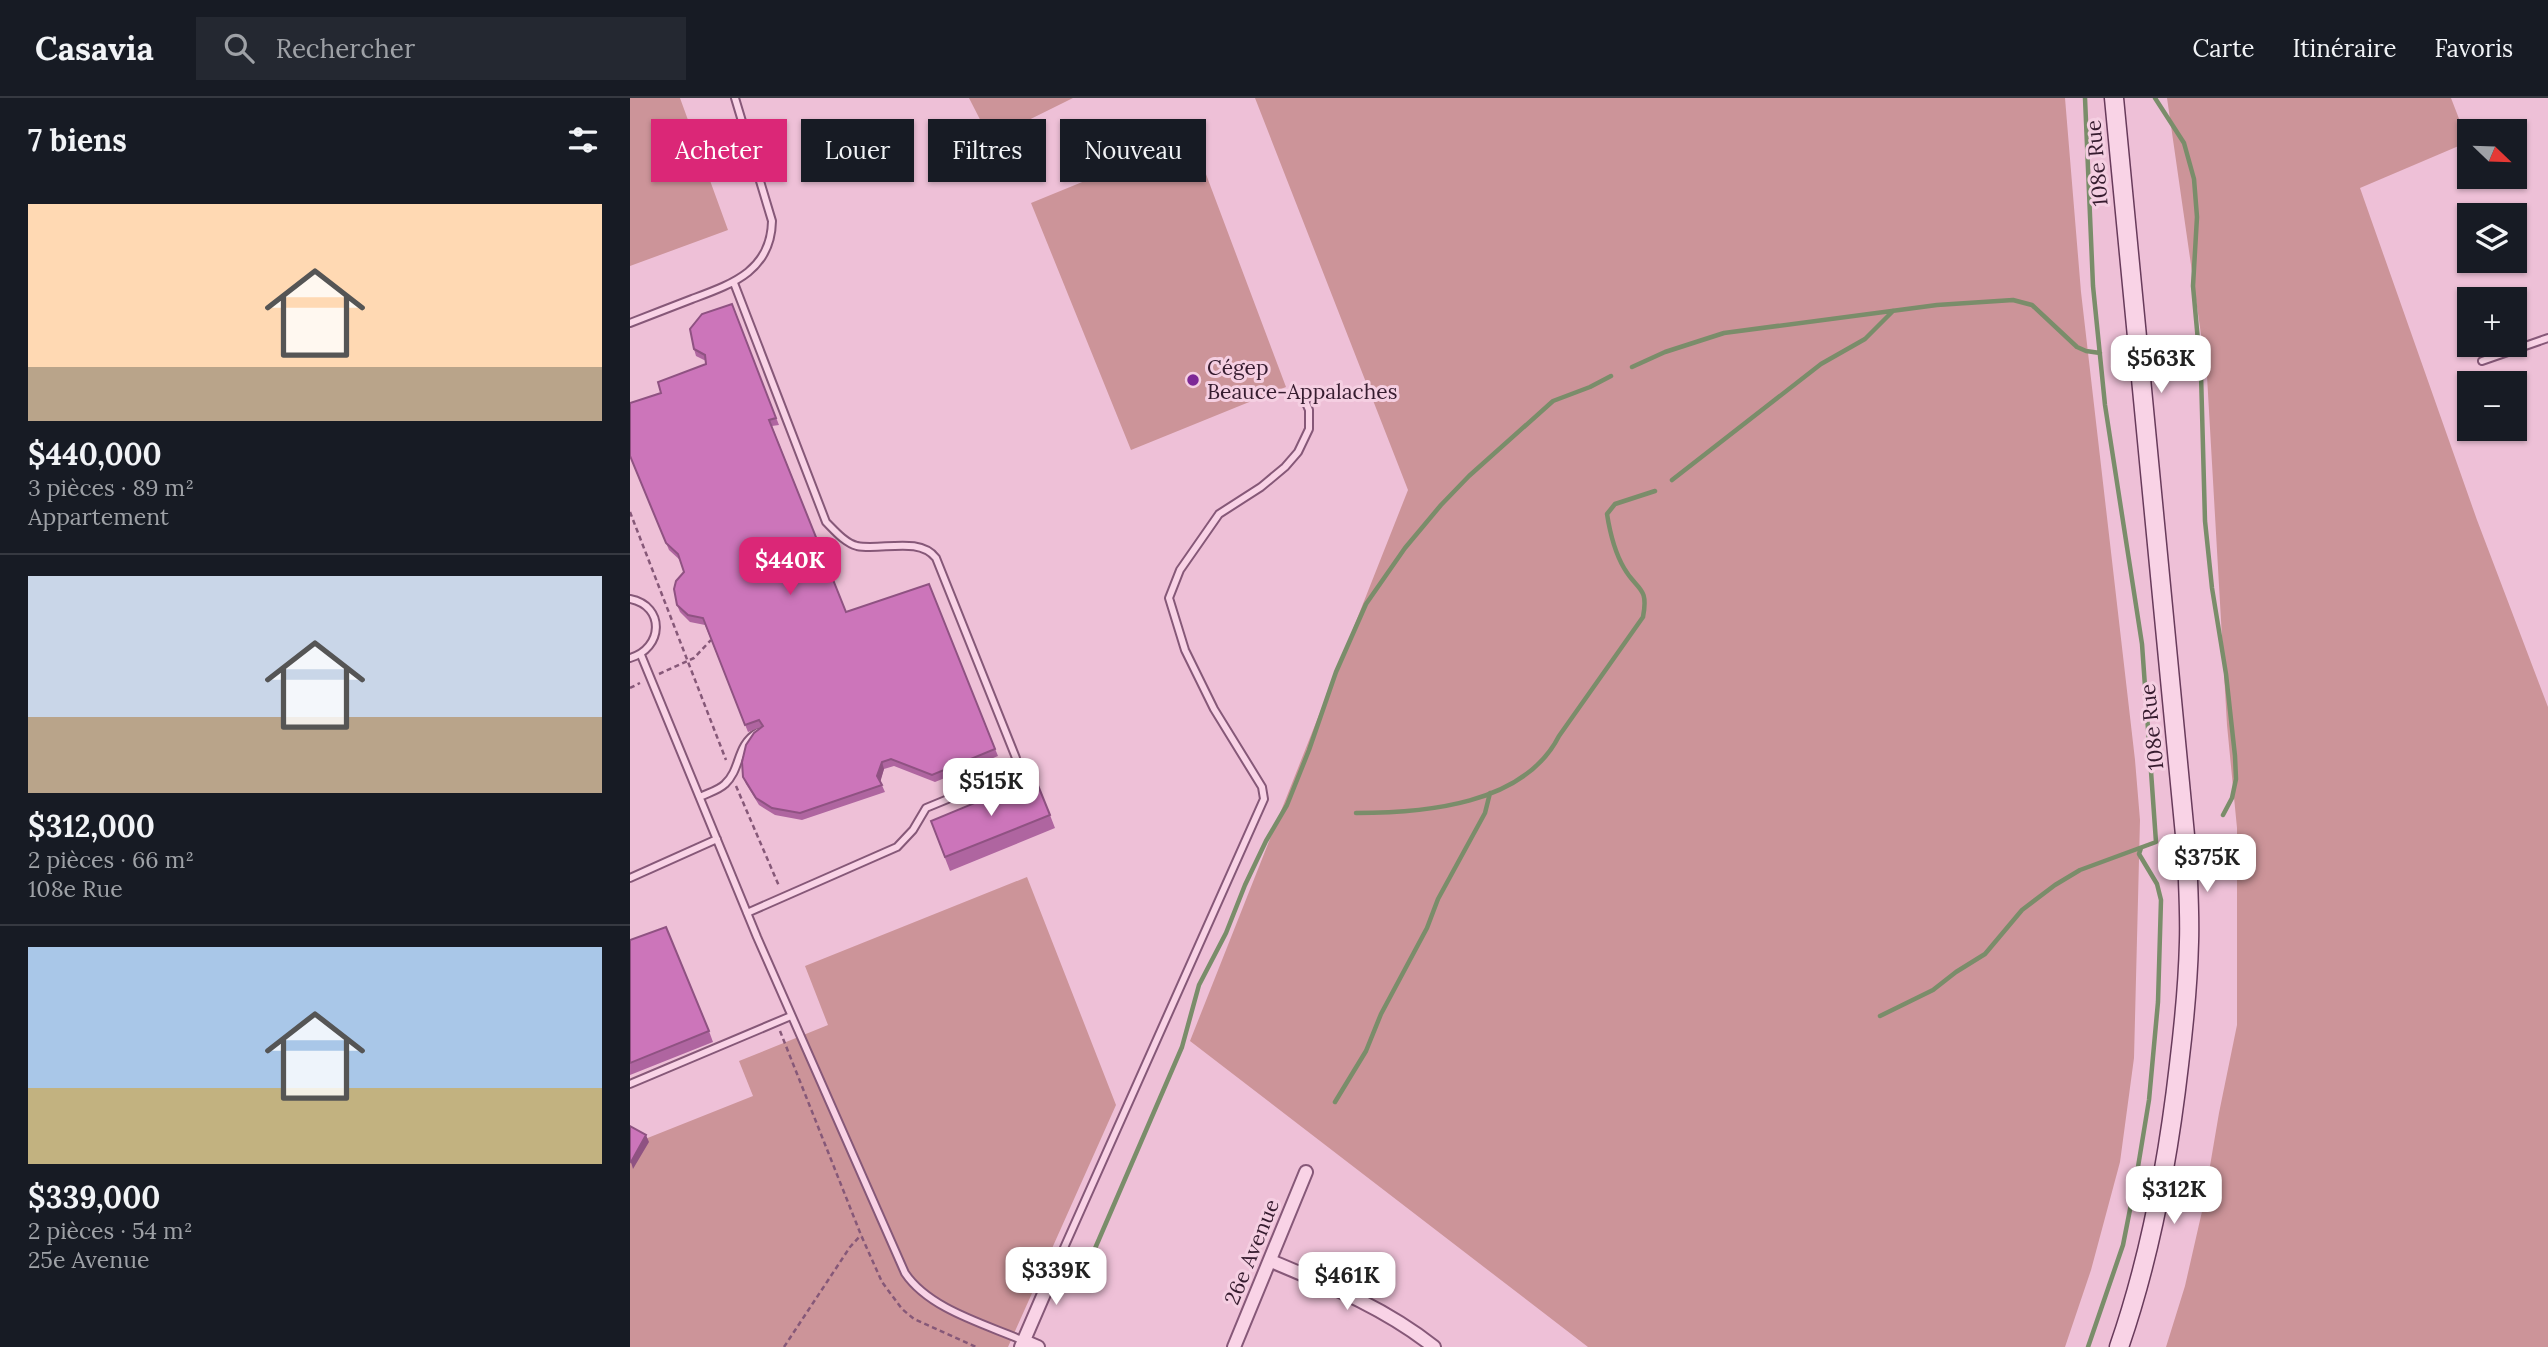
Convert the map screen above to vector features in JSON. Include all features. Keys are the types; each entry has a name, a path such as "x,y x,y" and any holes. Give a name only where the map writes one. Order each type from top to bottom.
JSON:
{"main road":[{"name":"108e Rue","path":"2114,98 2188,856 2189,943 2172,1131 2155,1224 2134,1304 2119,1347"}],"street":[{"name":"26e Avenue","path":"1234,1347 1306,1171"},
{"path":"1038,1347 1022,1344 1059,1259"},
{"path":"1270,1261 1352,1295 1417,1333 1434,1347"}],"lane":[{"path":"630,323 734,283 754,267 765,252 771,237 772,221 735,98"},
{"path":"734,283 827,522 848,542 857,546 917,547 930,551 936,558 1016,758 1006,775 926,808 906,840 897,847 747,913"},
{"path":"2482,361 2548,338"},
{"path":"1059,1259 1264,799 1262,787 1214,709 1191,662 1169,598 1180,570 1219,514 1261,488 1298,452 1310,429 1309,411 1302,394"},
{"path":"630,599 643,604 655,620 654,640 641,655 630,659"},
{"path":"641,655 791,1016 897,1255 913,1285 936,1302 1022,1344"},
{"path":"700,797 724,786 732,775 741,750 750,737 763,729"},
{"path":"630,878 717,839"},
{"path":"630,1084 791,1016"}],"path":[{"path":"630,512 726,760"},
{"path":"630,688 688,662 711,640"},
{"path":"740,796 784,897"},
{"path":"776,1022 882,1282 902,1309 932,1329 976,1347"},
{"path":"784,1347 850,1247 861,1236"}],"shaded area":[{"path":"630,98 680,98 688,119 651,119 651,182 711,182 728,230 630,266"},
{"path":"969,98 1073,98 1030,119 980,119"},
{"path":"1255,98 2065,98 2081,292 2140,820 2134,1058 2120,1162 2091,1270 2065,1347 1588,1347 1190,1041 1408,490"},
{"path":"2167,98 2451,98 2459,119 2457,119 2457,147 2360,188 2477,520 2548,707 2548,1347 2166,1347 2185,1286 2203,1207 2237,1025 2237,828 2227,725 2207,376"},
{"path":"1206,174 1286,387 1131,450 1031,203 1082,182 1206,182"},
{"path":"1027,877 1116,1105 1008,1347 630,1347 630,1145 753,1096 739,1061 828,1025 805,966"}],"building":[{"path":"732,304 776,418 769,420 846,612 929,584 995,749 932,775 891,759 882,762 877,776 882,785 800,813 772,808 756,798 743,777 742,762 746,745 763,726 759,720 745,725 703,618 688,615 677,605 674,589 676,581 684,572 678,554 666,543 630,456 630,403 661,393 658,382 706,364 705,355 694,349 690,329 702,314"},
{"path":"1035,778 1050,815 945,857 931,821"},
{"path":"666,927 709,1031 630,1063 630,940"},
{"path":"630,1126 646,1135 631,1162 630,1161"}],"waterway":[{"path":"1880,1016 1933,990 1985,954 2022,910 2055,885 2080,870 2156,842 2142,644 2105,405 2093,286 2085,98"},
{"path":"2155,98 2184,143 2194,179 2197,217 2193,286 2201,374 2205,521 2235,756 2236,779 2232,798 2223,815"},
{"path":"1632,367 1665,352 1724,333 1937,305 2013,300 2032,305 2077,347 2100,353"},
{"path":"1672,480 1821,364 1865,339 1893,311"},
{"path":"1087,1267 1182,1047 1199,985 1226,933 1266,841 1287,805 1336,672 1366,604 1405,548 1469,476 1553,401 1611,376"},
{"path":"1356,813 1411,811 1470,800 1497,791 1522,777 1543,759 1643,617 1643,594 1618,555 1607,514 1615,504 1655,491"},
{"path":"1335,1102 1366,1051 1381,1014 1427,928 1438,899 1485,813 1490,793"},
{"path":"2088,1347 2123,1245 2149,1100 2158,1002 2161,900 2157,884 2139,854 2141,848"}],"place":[{"name":"Cégep Beauce-Appalaches","path":"1193,380"}]}
